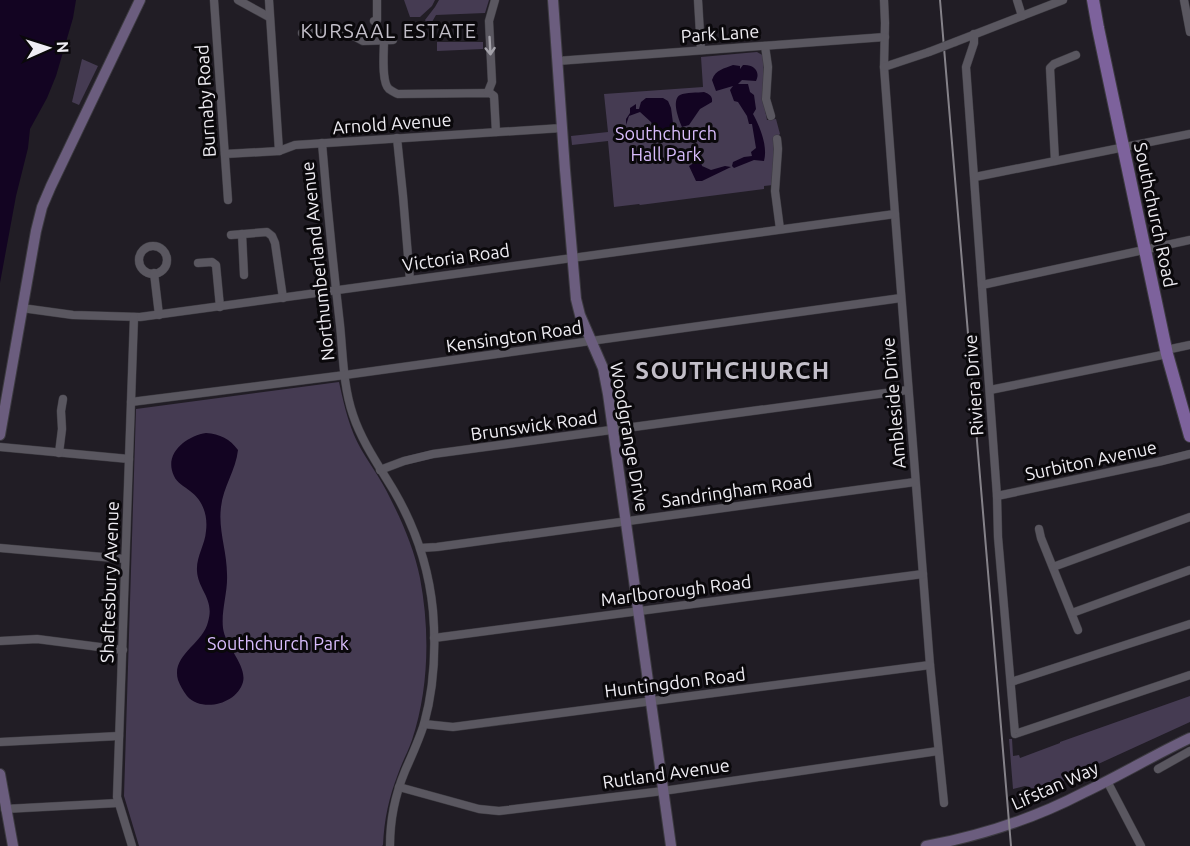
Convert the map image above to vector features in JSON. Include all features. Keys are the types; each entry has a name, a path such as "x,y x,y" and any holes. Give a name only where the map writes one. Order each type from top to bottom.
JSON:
{"main road":[{"name":"Southchurch Road","path":"1093,0 1166,352 1190,436"}],"street":[{"path":"0,435 42,207 140,0"},
{"name":"Burnaby Road","path":"214,0 228,200"},
{"path":"237,0 269,17"},
{"path":"269,0 279,151"},
{"path":"374,21 377,20 377,0"},
{"path":"488,92 492,82 489,21 495,0"},
{"name":"Woodgrange Drive","path":"553,0 577,306 605,376 671,846"},
{"path":"698,0 701,50"},
{"name":"Ambleside Drive","path":"884,0 884,67 894,214 930,665 944,803"},
{"path":"1017,0 1022,16"},
{"path":"884,67 1063,0"},
{"path":"1184,0 1190,32"},
{"path":"377,12 386,12"},
{"path":"302,33 348,33 363,40 389,40 385,81 389,90 395,93 488,92 494,96 496,132"},
{"name":"Riviera Drive","path":"974,34 974,44 966,67 990,390 998,537 1015,734 1190,675"},
{"name":"Park Lane","path":"557,61 885,37"},
{"path":"765,45 768,79 766,99 771,116"},
{"path":"1055,161 1050,68 1076,55"},
{"name":"Arnold Avenue","path":"225,154 279,151 290,146 322,143 562,128"},
{"path":"975,177 1190,134"},
{"path":"397,138 410,280"},
{"path":"777,139 775,191 780,229"},
{"name":"Northumberland Avenue","path":"322,143 345,375 353,414 367,447 399,501 420,548 432,608 434,638 430,693 424,724 399,787 393,810 390,846"},
{"name":"Victoria Road","path":"22,308 73,315 134,317 159,315 894,214"},
{"path":"231,235 267,232 272,236 283,298"},
{"path":"242,234 244,275"},
{"path":"982,285 1190,240"},
{"path":"198,263 212,262 216,265 220,307"},
{"path":"154,273 159,315"},
{"name":"Kensington Road","path":"131,402 591,342 901,298"},
{"name":"Shaftesbury Avenue","path":"132,846 117,797 134,317"},
{"path":"990,390 1190,345"},
{"name":"Brunswick Road","path":"380,470 404,461 434,454 908,390"},
{"path":"59,453 63,399"},
{"path":"0,447 129,459"},
{"name":"Surbiton Avenue","path":"997,496 1190,454"},
{"name":"Sandringham Road","path":"420,548 915,482"},
{"path":"1053,567 1190,517"},
{"path":"1039,529 1078,630"},
{"path":"0,548 125,560"},
{"path":"1072,613 1190,570"},
{"name":"Marlborough Road","path":"434,638 923,574"},
{"path":"1011,682 1190,624"},
{"path":"0,641 37,639 123,650"},
{"name":"Huntingdon Road","path":"424,724 453,727 930,665"},
{"path":"0,742 119,736"},
{"name":"Lifstan Way","path":"926,846 971,837 1072,799 1190,738"},
{"name":"Rutland Avenue","path":"399,787 478,809 499,811 938,750"},
{"path":"1158,769 1190,752"},
{"path":"0,774 13,846"},
{"path":"1107,781 1141,846"},
{"path":"5,809 118,803"}],"green space":[{"path":"404,0 435,0 420,17 410,17"},
{"path":"439,0 489,0 485,13 436,15 429,27 425,20"},
{"path":"437,42 483,42 483,49 437,51"},
{"name":"Southchurch Hall Park","path":"757,52 764,56 763,98 767,120 776,119 780,134 773,137 776,151 773,185 764,186 764,189 614,207 608,141 572,145 571,136 608,132 604,94 703,87 701,57"},
{"path":"82,59 98,66 79,105 72,102"},
{"name":"Southchurch Park","path":"339,382 354,435 386,490 410,544 420,578 425,618 426,660 422,701 412,740 390,800 383,845 139,846 124,796 136,409"},
{"path":"1190,696 1190,722 1071,778 1038,790 1025,786 1013,789 1009,739 1012,739 1013,756 1019,755 1020,758"}],"shaded area":[{"path":"0,0 76,0 56,76 30,129 0,283"},
{"path":"733,65 740,66 740,69 743,65 750,66 757,71 756,81 742,80 738,84 748,84 750,92 754,95 756,109 753,114 761,131 765,149 764,161 754,160 734,168 733,162 752,156 751,152 756,148 752,124 749,124 738,102 734,101 730,90 733,86 716,91 712,80 718,71"},
{"path":"704,92 712,98 712,102 700,109 689,125 682,127 677,110 677,98 685,93"},
{"path":"646,98 663,98 668,101 678,134 658,137 651,122 640,112 629,116 626,125 630,108 636,104 636,109 639,109 641,102"},
{"path":"697,161 711,170 725,166 731,167 702,181 696,181 689,166"},
{"path":"206,433 224,438 238,450 221,507 227,574 223,628 243,676 243,682 234,696 227,701 210,705 193,701 187,696 178,680 179,663 205,630 210,614 208,601 197,571 205,536 205,514 198,499 177,481 171,468 174,453 179,447 191,438"}],"railway":[{"path":"940,0 1011,846"}],"district":[{"name":"KURSAAL ESTATE","path":"389,31"},
{"name":"SOUTHCHURCH","path":"733,371"}]}
